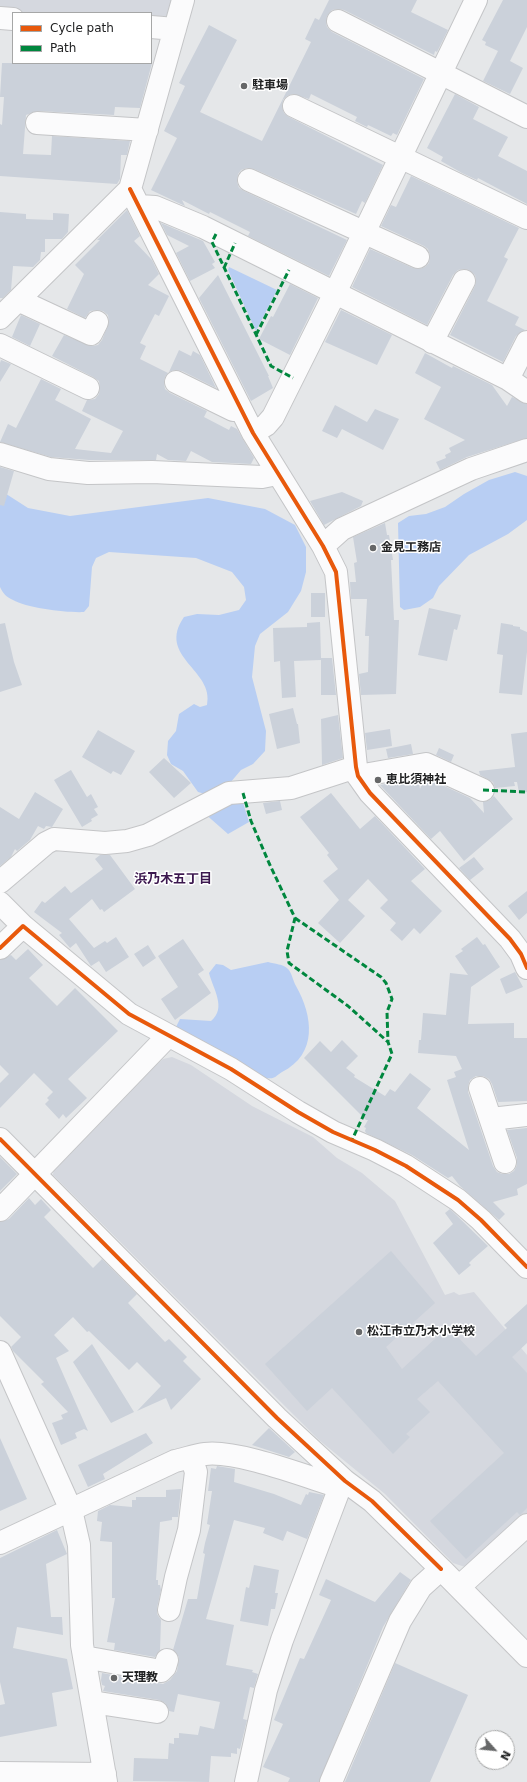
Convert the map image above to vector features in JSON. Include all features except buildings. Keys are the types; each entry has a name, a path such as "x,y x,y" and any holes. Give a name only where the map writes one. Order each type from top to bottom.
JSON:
{"street":[{"path":"183,0 147,130 135,197 253,433 323,546 336,572 357,771 370,793 510,939 521,954 527,968"},
{"path":"253,433 266,425 273,417 335,293 476,0"},
{"path":"0,18 12,19"},
{"path":"338,21 527,117"},
{"path":"152,27 175,29"},
{"path":"294,106 401,156 527,218"},
{"path":"37,123 147,130"},
{"path":"249,180 418,256"},
{"path":"135,197 203,227 508,380 527,392"},
{"path":"0,318 22,302 135,197"},
{"path":"432,342 464,281"},
{"path":"22,302 91,334"},
{"path":"508,380 527,342"},
{"path":"0,345 88,388"},
{"path":"176,382 233,410 241,410"},
{"path":"323,546 342,529 471,469 527,450"},
{"path":"0,454 49,469 88,473 152,472 262,477 277,474"},
{"path":"0,882 46,843 54,839 105,843 127,841 148,835 228,793 243,794 291,788 357,771 426,764 483,790"},
{"path":"0,903 23,926 129,1014 231,1070 333,1132 375,1150 406,1166 458,1200 481,1220 527,1267"},
{"path":"0,948 23,926"},
{"path":"2,1205 35,1174 168,1036"},
{"path":"480,1088 505,1162"},
{"path":"491,1119 527,1115"},
{"path":"0,1139 343,1484"},
{"path":"0,1352 70,1510 79,1545 80,1609 84,1657 105,1778 0,1774"},
{"path":"0,1543 175,1461 206,1454 252,1460 343,1484 372,1500 527,1656"},
{"path":"169,1610 176,1577 189,1530 196,1472 191,1457"},
{"path":"246,1782 266,1690 282,1640 343,1484"},
{"path":"459,1588 527,1525"},
{"path":"331,1782 400,1621 422,1587 441,1569"},
{"path":"84,1657 161,1671 165,1667 167,1660"},
{"path":"92,1702 157,1712"}],"shaded area":[{"path":"0,0 176,0 168,20 152,22 152,12 12,12 12,14 0,14"},
{"path":"229,267 277,290 256,331 228,270"},
{"path":"515,472 527,476 527,520 508,534 469,555 439,586 433,598 420,607 404,610 400,607 398,523 409,516 426,514 445,507 489,480"},
{"path":"0,490 28,508 70,516 208,498 265,509 295,525 306,547 306,572 301,591 288,612 260,634 255,646 252,677 266,731 265,751 253,764 241,770 224,790 209,795 198,792 183,771 171,764 167,755 168,741 176,731 179,714 194,704 200,707 207,705 207,693 203,682 181,653 177,643 177,631 184,617 197,614 219,615 239,610 246,600 244,587 232,572 196,558 109,552 96,558 92,567 89,606 84,612 68,612 19,603 7,596 0,587"},
{"path":"241,796 249,822 228,834 203,812"},
{"path":"268,962 284,966 289,971 302,998 309,1022 307,1045 302,1055 294,1064 272,1078 266,1078 178,1033 176,1027 180,1019 211,1021 216,1016 218,1010 218,998 209,973 216,964 223,965 231,970"},
{"name":"松江市立乃木小学校","path":"172,1057 191,1065 252,1106 313,1137 337,1158 362,1173 395,1201 445,1295 454,1292 459,1295 474,1292 527,1355 527,1519 471,1569 453,1563 385,1494 319,1440 53,1175 54,1165 142,1077 163,1059"}],"marked path":[{"path":"216,234 212,242 271,366 293,378"},
{"path":"224,268 235,243"},
{"path":"256,335 289,270"},
{"path":"483,790 527,792"},
{"path":"243,793 251,821 295,918 287,951 289,963 348,1006 388,1042 392,1054 352,1140"},
{"path":"295,918 381,977 386,983 392,999 387,1012 388,1042"}],"cycle path":[{"path":"130,189 253,433 323,546 336,572 358,776 370,793 510,939 521,954 527,968"},
{"path":"0,948 23,926 129,1014 231,1069 298,1112 333,1132 375,1150 406,1166 458,1200 481,1220 527,1267"},
{"path":"0,1139 277,1418 345,1481 372,1501 441,1569"}],"place":[{"name":"駐車場","path":"244,86"},
{"name":"金見工務店","path":"373,548"},
{"name":"恵比須神社","path":"378,780"},
{"name":"松江市立乃木小学校","path":"359,1332"},
{"name":"天理教","path":"114,1678"}],"district":[{"name":"浜乃木五丁目","path":"173,880"}]}
